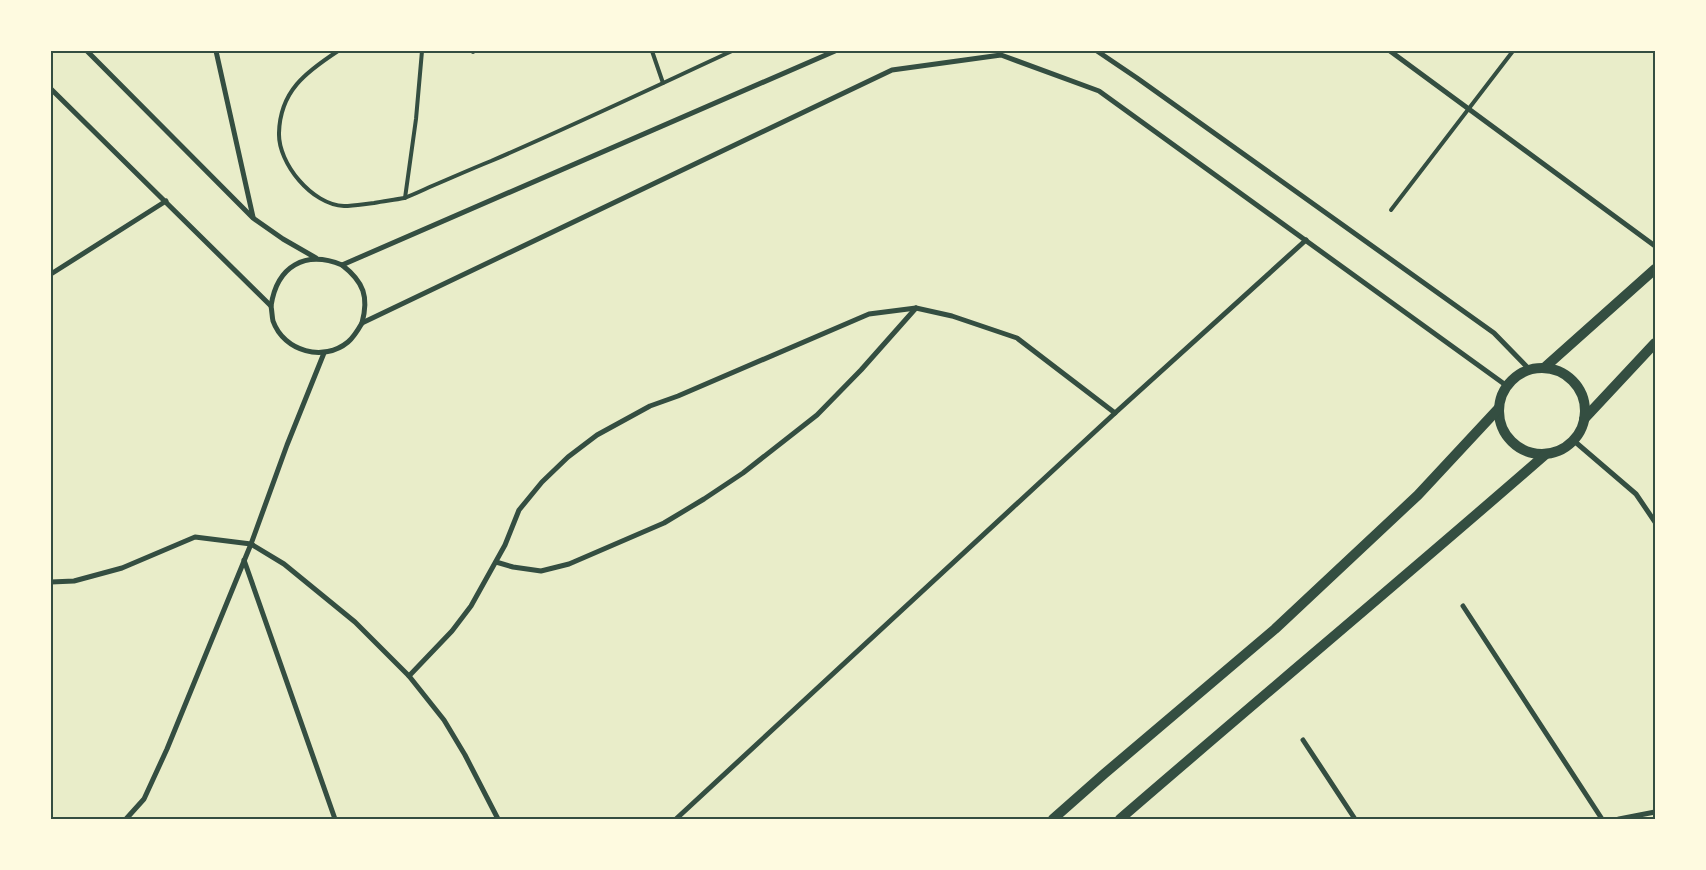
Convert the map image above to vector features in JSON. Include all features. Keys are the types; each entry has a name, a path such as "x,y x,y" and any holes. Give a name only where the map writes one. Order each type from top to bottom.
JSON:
{"main road":[{"path":"1544,368 1655,269"},
{"path":"1584,419 1655,343"},
{"path":"1544,368 1559,371 1571,379 1580,390 1584,404 1584,419 1579,433 1570,443 1559,450 1546,454 1532,453 1519,448 1509,439 1502,427 1499,414 1500,399 1507,386 1517,376 1530,370 1544,368"},
{"path":"1053,819 1275,629 1418,495 1500,408"},
{"path":"1120,819 1546,454"}],"street":[{"path":"87,51 253,218 283,239 317,258"},
{"path":"216,51 253,218"},
{"path":"342,265 835,51"},
{"path":"1097,51 1145,83 1494,332 1530,370"},
{"path":"1390,51 1655,246"},
{"path":"362,323 892,70 1001,55 1099,91 1507,386"},
{"path":"51,89 166,200 271,306"},
{"path":"51,274 166,200"},
{"path":"676,819 1115,413 1306,240"},
{"path":"317,258 330,260 342,265 353,273 361,284 365,304 362,323 356,335 336,350 324,353 308,352 293,346 281,335 273,321 271,306 273,291 280,278 290,268 302,261 317,258"},
{"path":"409,676 452,631 471,606 505,545 519,510 542,482 568,457 597,435 650,406 678,396 869,314 916,308 952,316 1017,338 1115,413"},
{"path":"496,562 513,567 541,570 569,564 664,522 704,499 758,462 817,415 861,370 916,308"},
{"path":"126,819 144,799 167,749 244,560 286,445 324,353"},
{"path":"1573,440 1636,494 1655,522"},
{"path":"51,582 74,581 122,568 194,537 250,544 284,564 355,622 409,676 444,720 465,755 498,819"},
{"path":"244,560 335,819"},
{"path":"1464,606 1602,819"},
{"path":"1303,740 1356,819"},
{"path":"1619,819 1655,812"}],"lane":[{"path":"338,51 309,70 297,83 282,112 279,126 279,142 285,158 294,173 313,194 331,204 352,206 405,198 518,149 732,51"},
{"path":"405,198 416,119 422,51"},
{"path":"652,51 663,83"},
{"path":"1390,210 1513,51"}]}
